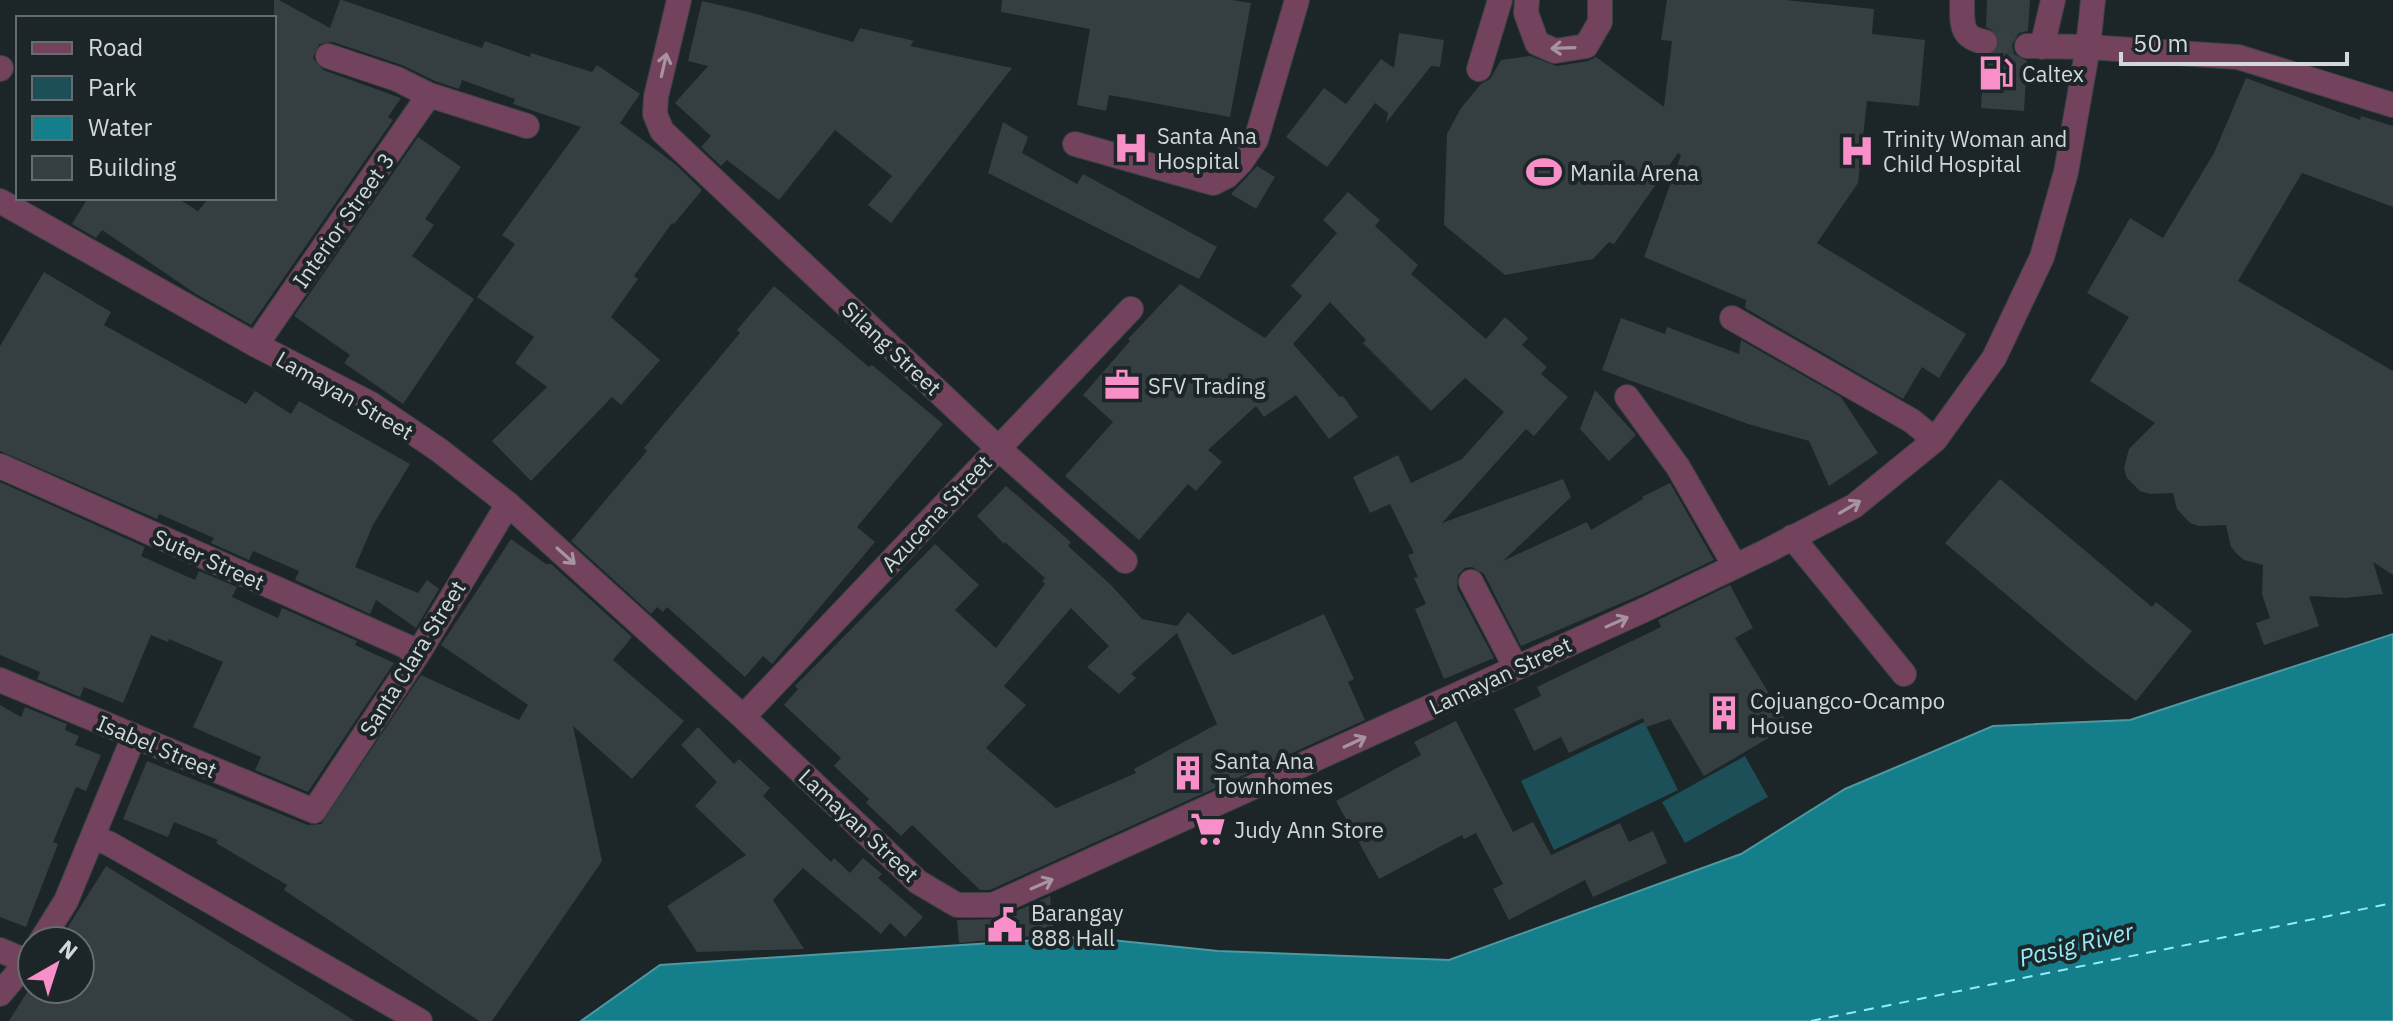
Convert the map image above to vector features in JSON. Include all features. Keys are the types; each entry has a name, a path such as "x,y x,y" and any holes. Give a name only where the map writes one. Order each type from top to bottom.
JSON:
{"street":[{"name":"Silang Street","path":"679,0 656,97 655,114 662,131 998,448 1125,561"},
{"path":"1075,144 1213,183 1227,176 1256,140 1297,0"},
{"path":"1479,69 1500,0"},
{"path":"1527,0 1526,13 1537,43 1555,51 1586,46 1600,22 1600,0"},
{"path":"1962,0 1966,34 1971,40 1985,42"},
{"path":"2053,0 2035,46 2238,57 2393,105"},
{"name":"Lamayan Street","path":"0,201 256,345 371,404 439,450 508,504 743,717 918,882 957,905 993,905 1735,566 1854,506 1935,440 1994,358 2042,257 2066,172 2093,0"},
{"path":"328,56 397,79 429,95 527,126"},
{"name":"Interior Street 3","path":"256,345 429,95"},
{"name":"Azucena Street","path":"743,717 1131,309"},
{"path":"1732,318 1912,421 1935,440"},
{"path":"1627,397 1678,467 1735,566"},
{"name":"Suter Street","path":"0,466 419,652"},
{"name":"Santa Clara Street","path":"314,811 419,652 508,504"},
{"path":"1792,537 1904,674"},
{"path":"1471,582 1516,668"},
{"name":"Isabel Street","path":"0,680 314,811"},
{"path":"51,925 66,901 134,736"},
{"path":"93,837 420,1021"},
{"path":"0,994 16,975"}],"green space":[{"path":"1644,722 1678,790 1554,850 1521,781"},
{"path":"1745,756 1768,797 1685,843 1662,802"}],"water":[{"name":"Pasig River","path":"2393,634 2393,1021 581,1021 660,965 1082,937 1218,951 1449,960 1741,854 1845,789 1993,726 2130,720"}],"building":[{"path":"274,0 279,0 330,28 342,0 482,48 485,41 530,57 531,53 592,72 597,65 640,94 620,123 675,164 702,190 672,223 634,276 638,279 611,317 660,360 621,405 612,397 531,481 492,441 547,387 515,363 534,337 477,297 515,244 502,235 581,127 513,104 515,99 462,80 459,89 402,65 333,42 319,44 313,58 323,70 401,98 388,117 393,120 251,325 196,294 102,230 96,238 72,224 87,200 180,200 198,211 207,200 276,200"},
{"path":"1002,0 1232,0 1251,3 1230,117 1109,95 1106,111 1077,105 1090,29 1001,12"},
{"path":"1667,0 1785,0 1874,9 1872,34 1925,40 1919,106 1867,101 1858,183 1817,243 1966,334 1939,378 1922,367 1903,399 1745,308 1746,300 1644,257 1681,155 1678,153 1614,244 1609,242 1593,259 1505,275 1444,225 1447,134 1461,108 1481,84 1490,79 1501,60 1530,56 1557,66 1596,57 1664,107 1672,41 1661,40"},
{"path":"1987,0 2030,0 2028,31 2019,33 2012,45 2014,54 2027,61 2024,111 1981,108 1984,57 1995,53 2000,45 1996,32 1986,27"},
{"path":"702,1 853,42 860,28 914,41 910,46 1012,68 891,223 868,205 892,176 835,130 779,200 727,160 721,166 701,147 711,136 675,103 708,66 688,61"},
{"path":"1399,33 1444,40 1440,67 1431,66 1386,123 1388,113 1375,103 1327,167 1286,137 1324,88 1346,104 1381,59 1394,68"},
{"path":"2246,78 2360,120 2361,116 2393,126 2393,207 2302,173 2238,281 2393,371 2393,575 2373,562 2383,594 2345,598 2309,596 2319,626 2264,645 2256,623 2270,618 2262,594 2263,565 2244,560 2237,554 2231,547 2226,525 2199,526 2190,523 2177,509 2173,493 2140,491 2127,478 2124,468 2129,449 2155,423 2090,381 2129,317 2087,293 2130,218 2163,238 2214,153"},
{"path":"1003,122 1028,137 1022,153 1077,184 1083,174 1217,247 1199,279 988,173"},
{"path":"418,137 461,167 425,219 434,225 412,256 474,299 403,404 344,363 350,355 294,316"},
{"path":"1257,166 1275,177 1256,209 1231,194"},
{"path":"1348,192 1380,220 1375,226 1418,265 1411,274 1486,339 1505,317 1528,338 1522,345 1547,367 1541,374 1568,397 1534,436 1526,429 1442,523 1563,479 1571,497 1503,561 1587,522 1591,530 1670,483 1714,560 1521,646 1484,574 1472,567 1465,568 1458,575 1457,588 1494,658 1444,679 1415,609 1426,604 1408,555 1414,553 1390,504 1370,513 1353,477 1398,455 1411,483 1462,459 1504,412 1465,378 1431,411 1363,343 1366,340 1330,302 1293,344 1340,397 1343,396 1358,417 1329,439 1296,395 1264,417 1256,406 1208,450 1222,462 1196,491 1188,484 1139,540 1065,476 1113,422 1083,395 1130,341 1128,339 1180,284 1265,338 1302,296 1291,286 1337,233 1323,220"},
{"path":"44,272 111,312 104,325 246,404 255,391 291,414 299,401 410,464 373,525 355,567 418,593 427,580 439,589 416,628 376,600 370,614 295,580 299,571 253,551 249,560 211,543 214,538 159,514 157,519 0,451 0,346"},
{"path":"774,286 869,367 872,365 943,424 857,527 875,542 772,664 763,656 745,677 667,607 663,612 657,607 651,614 571,541 647,451 644,448 740,333 737,330"},
{"path":"1621,318 1665,334 1667,327 1739,354 1741,340 1841,397 1878,453 1829,486 1809,441 1748,424 1602,370"},
{"path":"1595,390 1636,435 1609,461 1580,429"},
{"path":"2000,479 2152,607 2156,602 2192,631 2136,701 1945,543"},
{"path":"0,482 145,547 141,556 195,580 199,571 237,587 232,597 278,618 282,608 357,641 355,645 394,663 308,792 255,770 261,757 193,727 223,662 169,639 168,642 151,635 123,703 84,687 80,697 37,679 40,672 0,655"},
{"path":"1006,486 1071,542 1068,546 1111,585 1142,619 1177,626 1188,612 1233,655 1324,614 1354,679 1348,682 1365,720 990,890 980,890 912,825 901,836 866,803 869,799 834,766 841,758 784,705 798,689 795,686 935,544 979,585 955,610 996,648 1045,584 1042,581 1045,578 1004,544 977,516","holes":["1071,608 1109,646 1087,667 1119,694 1136,678 1131,674 1177,633 1217,724 1134,769 1136,773 1056,808 986,748 1026,705 1004,686"]},
{"path":"511,539 546,564 551,564 632,637 613,660 684,721 632,779 573,726 602,861 492,1021 479,1021 284,890 287,885 216,843 218,840 174,822 168,837 123,819 147,761 308,825 321,824 421,675 519,720 528,705 441,645"},
{"path":"1730,585 1753,628 1735,638 1789,726 1704,776 1670,719 1646,727 1643,718 1569,753 1561,737 1534,751 1514,709 1541,696 1537,687 1661,627 1658,620"},
{"path":"0,705 21,717 25,707 67,724 65,730 79,736 75,745 101,755 86,791 76,787 53,842 58,844 27,925 0,917"},
{"path":"1456,721 1513,832 1533,822 1551,855 1620,823 1629,842 1653,831 1667,863 1593,897 1585,880 1509,920 1493,889 1503,884 1476,833 1464,839 1462,835 1379,879 1336,801 1421,755 1414,742"},
{"path":"698,727 734,764 739,759 770,788 763,796 831,862 834,858 850,873 863,858 882,874 878,878 923,917 905,937 890,923 881,934 803,868 773,900 804,949 697,952 667,906 746,855 695,806 717,782 681,745"},
{"path":"106,866 355,1021 9,1021 19,1005 96,1005 96,925 69,925"},
{"name":"Barangay 888 Hall","path":"1050,896 1054,934 959,943 957,920 999,919"}],"ferry route":[{"path":"1811,1021 2393,903"}],"tunnel":[{"path":"1985,42 2027,46"}],"place":[{"name":"Caltex","path":"1996,73"},
{"name":"Santa Ana Hospital","path":"1131,148"},
{"name":"Trinity Woman and Child Hospital","path":"1857,151"},
{"name":"Manila Arena","path":"1544,172"},
{"name":"SFV Trading","path":"1122,385"},
{"name":"Cojuangco-Ocampo House","path":"1724,713"},
{"name":"Santa Ana Townhomes","path":"1188,773"},
{"name":"Judy Ann Store","path":"1208,829"},
{"name":"Barangay 888 Hall","path":"1005,925"}]}
